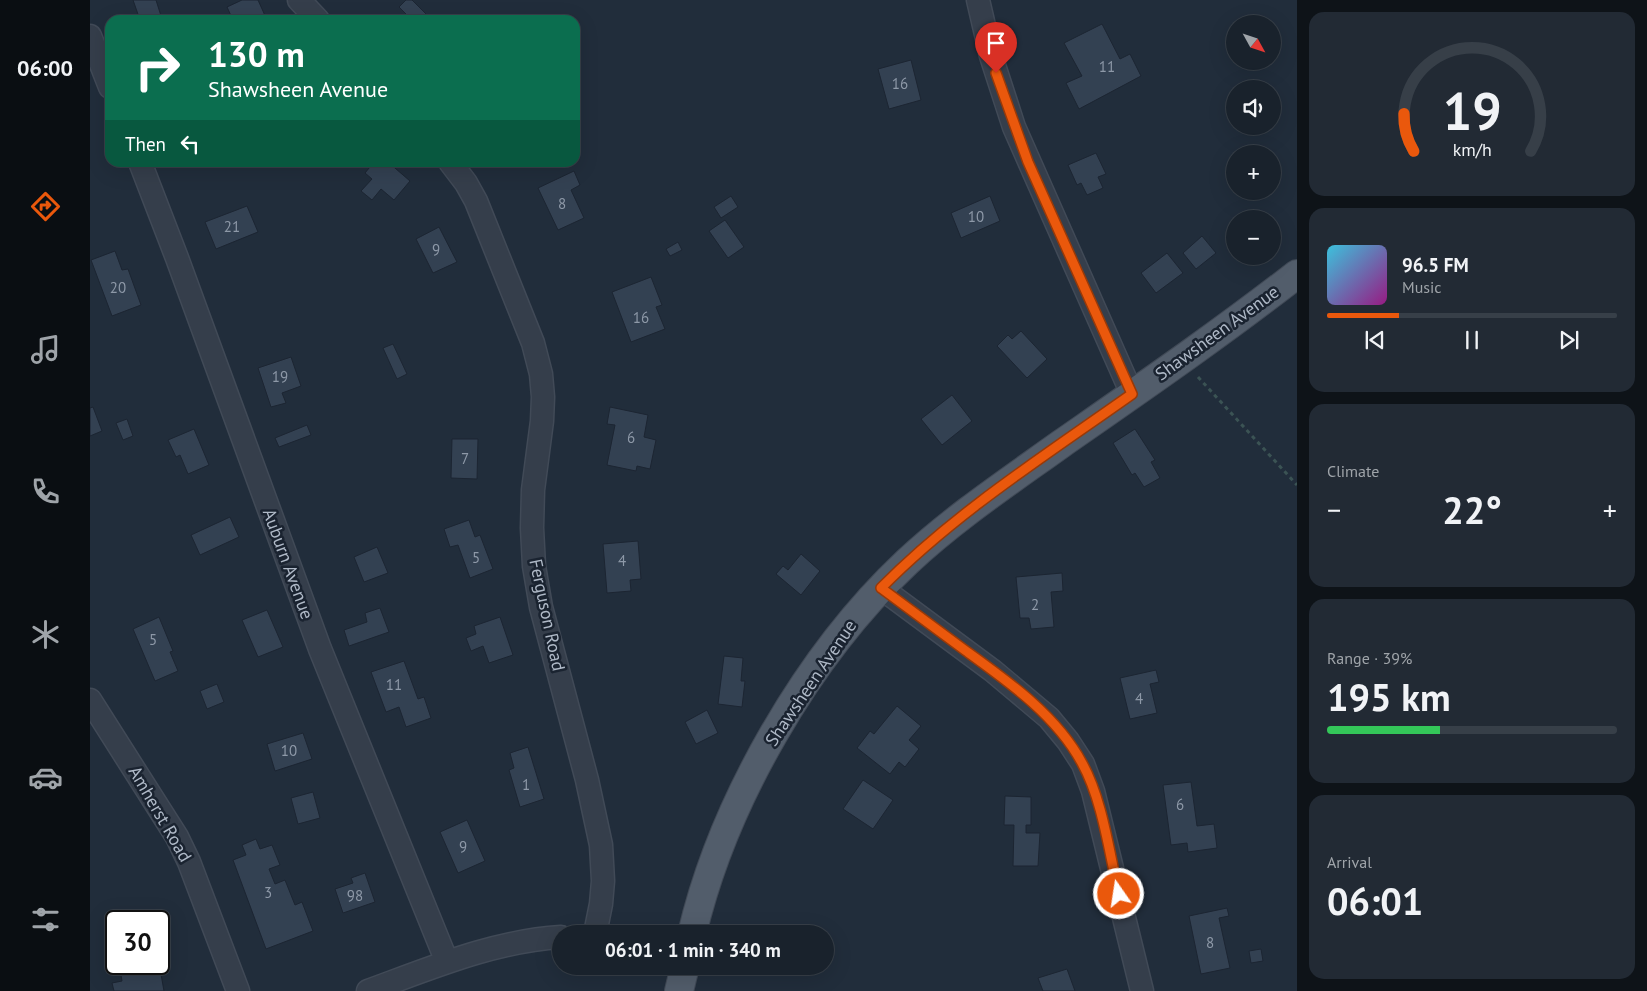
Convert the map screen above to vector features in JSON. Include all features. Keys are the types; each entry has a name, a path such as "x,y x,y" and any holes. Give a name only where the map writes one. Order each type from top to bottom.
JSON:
{"main road":[{"name":"Shawsheen Avenue","path":"695,925 706,885 719,850 765,750 810,678 857,616 881,588 907,562 966,512 1182,360 1297,274"},
{"path":"679,991 683,975"}],"street":[{"path":"300,0 314,15"},
{"path":"978,0 990,56 1014,126 1132,394"},
{"path":"90,36 105,74"},
{"name":"Auburn Avenue","path":"142,167 320,649 447,962"},
{"name":"Ferguson Road","path":"454,167 476,201 533,343 541,374 543,397 542,421 532,500 534,566 541,607 587,780 601,845 603,881 597,925"},
{"path":"881,588 993,671 1049,718 1068,741 1083,764 1093,791 1142,991"},
{"name":"Amherst Road","path":"90,700 177,837 189,862 238,991"},
{"path":"368,991 447,962 509,944 538,938 552,937"}],"path":[{"path":"1182,360 1297,485"}],"building":[{"path":"133,0 156,0 161,15 138,15"},
{"path":"242,0 258,0 265,15 231,15 227,7"},
{"path":"406,0 412,0 427,15 407,15 399,7"},
{"path":"1102,24 1120,59 1130,54 1141,76 1079,109 1066,83 1082,76 1064,43"},
{"path":"911,60 921,100 889,109 878,69"},
{"path":"1096,153 1106,174 1098,177 1103,188 1087,195 1081,183 1077,185 1068,165"},
{"path":"370,167 394,167 410,181 394,200 381,189 372,200 361,191 372,179 365,173"},
{"path":"574,171 580,185 571,190 584,218 558,230 538,188"},
{"path":"731,196 738,207 721,218 714,207"},
{"path":"990,196 1000,221 961,238 951,213"},
{"path":"247,206 258,232 216,249 205,222"},
{"path":"725,220 744,247 728,258 709,231"},
{"path":"439,227 457,262 433,273 416,239"},
{"path":"1202,236 1216,253 1196,269 1183,253"},
{"path":"678,242 682,250 670,256 666,249"},
{"path":"115,251 122,270 128,269 141,305 112,316 91,260"},
{"path":"1167,253 1183,273 1156,293 1141,273"},
{"path":"651,277 662,305 656,307 665,329 631,342 612,292"},
{"path":"1021,331 1047,359 1027,378 997,346 1008,335 1012,339"},
{"path":"393,344 407,374 397,379 383,348"},
{"path":"291,357 301,386 282,393 286,403 271,407 258,368"},
{"path":"952,395 972,421 942,445 921,419"},
{"path":"93,407 102,431 90,436 90,408"},
{"path":"610,407 648,415 644,437 656,440 650,469 637,466 636,471 607,465 615,425 607,424"},
{"path":"127,419 133,436 123,440 116,423"},
{"path":"307,425 311,435 279,447 275,438"},
{"path":"194,429 209,465 188,474 180,455 176,457 168,440"},
{"path":"1135,429 1155,460 1151,462 1160,478 1144,487 1135,473 1132,475 1113,443"},
{"path":"452,439 478,439 477,479 451,478"},
{"path":"230,517 239,537 200,555 191,535"},
{"path":"469,520 475,537 480,535 493,569 470,578 458,545 450,547 444,529"},
{"path":"638,541 641,579 630,580 631,591 607,593 603,544"},
{"path":"377,547 388,573 364,582 354,557"},
{"path":"801,554 820,571 801,595 776,574 783,566 788,570"},
{"path":"1062,573 1063,591 1051,592 1054,627 1031,629 1029,618 1020,618 1016,577"},
{"path":"380,608 389,632 349,646 344,630 367,622 365,613"},
{"path":"267,610 283,647 258,657 242,620"},
{"path":"159,617 173,651 170,652 178,671 155,681 133,629"},
{"path":"500,617 513,655 489,663 483,646 471,651 466,638 476,634 474,626"},
{"path":"724,656 743,658 741,681 745,681 742,707 718,704"},
{"path":"404,661 418,699 424,697 431,718 406,727 399,707 386,712 371,672"},
{"path":"1156,670 1159,682 1150,684 1157,713 1130,719 1120,678"},
{"path":"217,684 224,702 207,709 200,691"},
{"path":"897,706 921,726 909,740 919,749 905,767 899,762 890,774 857,748 870,731 874,734"},
{"path":"707,710 718,733 696,744 685,722"},
{"path":"303,733 312,759 275,771 267,744"},
{"path":"528,747 544,799 520,807 509,770 514,768 510,753"},
{"path":"863,780 893,800 873,829 843,809"},
{"path":"1191,782 1197,826 1214,824 1217,848 1188,852 1187,843 1171,845 1163,785"},
{"path":"313,792 320,818 298,824 291,798"},
{"path":"1005,796 1031,797 1031,825 1026,825 1026,833 1040,833 1038,866 1013,866 1014,825 1004,825"},
{"path":"467,820 485,861 458,873 440,832"},
{"path":"256,839 260,849 272,845 280,865 269,869 275,884 285,880 295,905 302,902 313,931 266,949 233,860 246,855 242,845"},
{"path":"365,873 375,902 343,913 335,889 353,883 351,878"},
{"path":"1227,908 1229,916 1219,918 1230,968 1201,974 1189,916"},
{"path":"1261,949 1263,961 1251,963 1249,951"},
{"path":"1067,969 1075,991 1043,991 1038,978"},
{"path":"121,975 161,975 164,991 114,991 112,983 122,981"}],"route":[{"path":"996,73 1028,162 1132,394 966,512 907,562 881,588 993,671 1049,718 1068,741 1083,764 1093,791 1119,894"}]}
